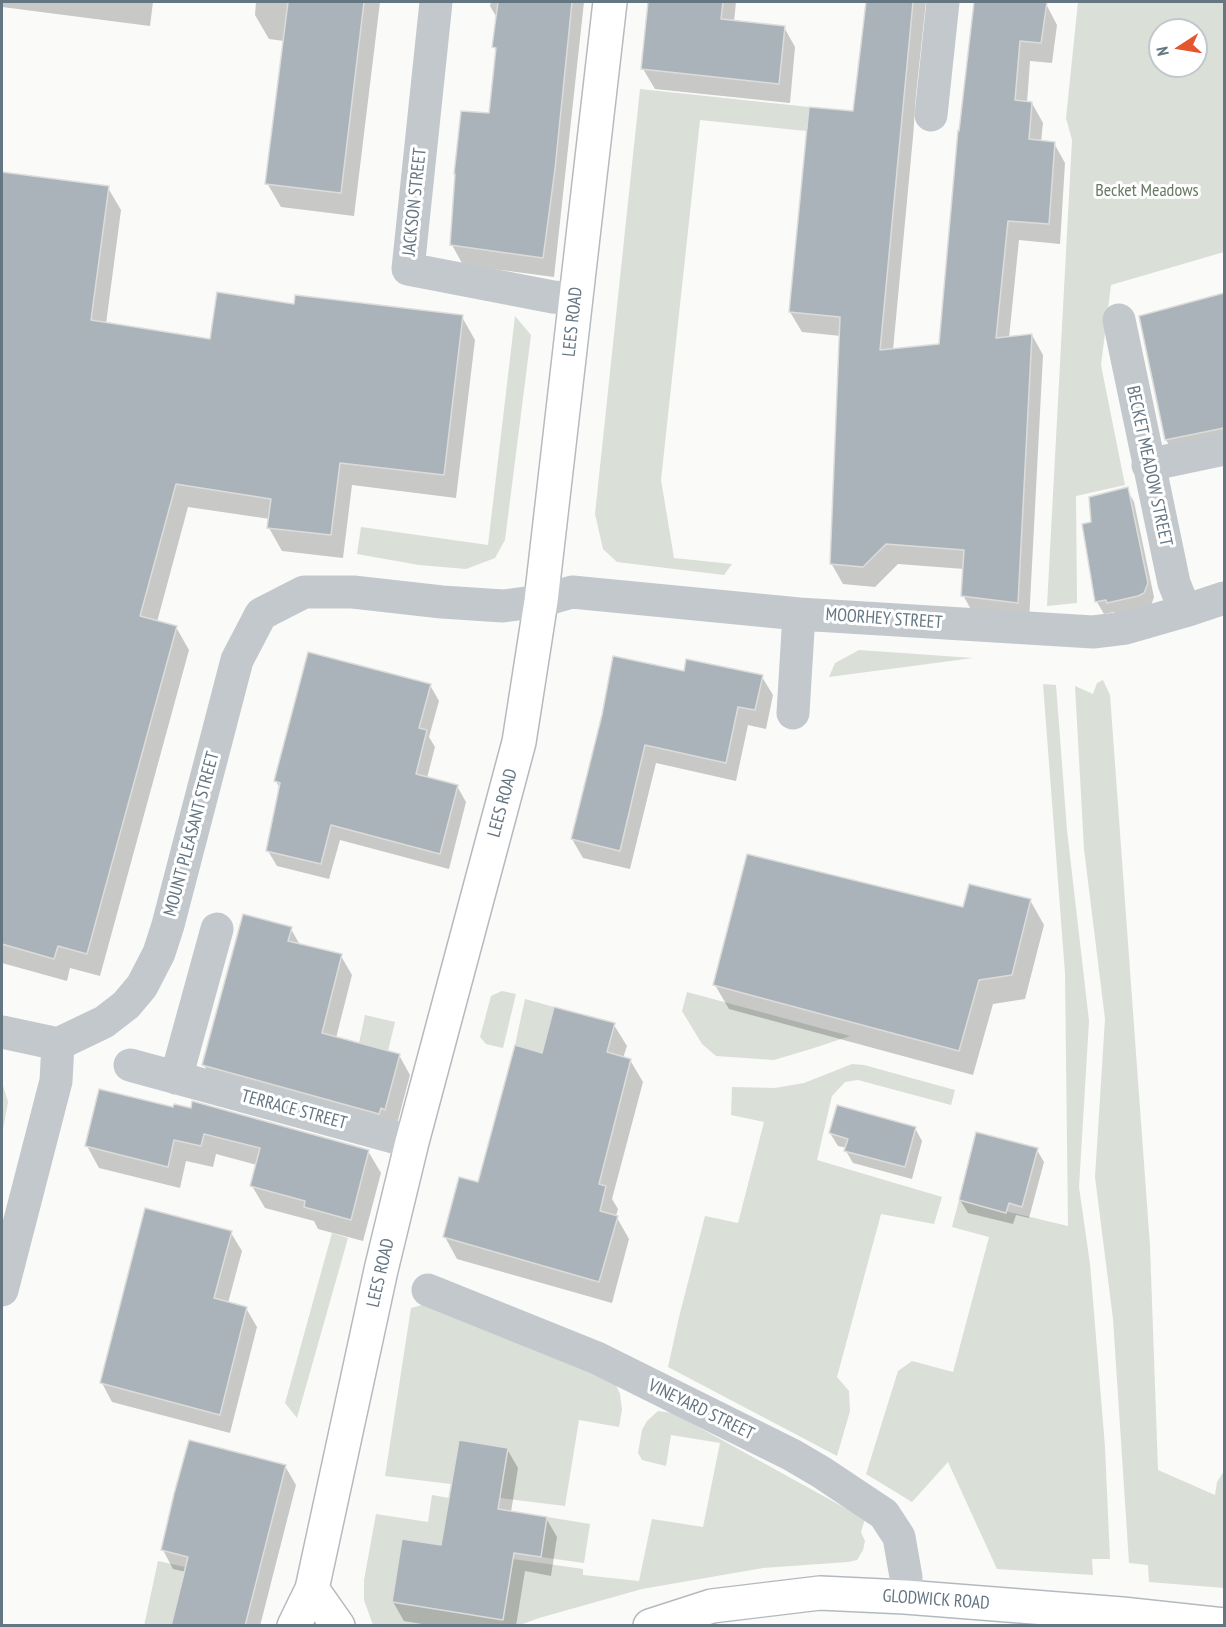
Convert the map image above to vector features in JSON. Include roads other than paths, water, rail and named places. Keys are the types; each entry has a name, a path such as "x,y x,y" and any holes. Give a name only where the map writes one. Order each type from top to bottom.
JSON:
{"main road":[{"name":"LEES ROAD","path":"294,1626 312,1589 381,1270 412,1142 519,742 541,601 609,2"},
{"name":"LEES ROAD","path":"312,1589 314,1626"},
{"path":"312,1589 338,1626"},
{"name":"GLODWICK ROAD","path":"650,1626 712,1606 820,1593 906,1597 1110,1613 1224,1625"}],"street":[{"name":"JACKSON STREET","path":"436,2 408,269 553,297 575,299"},
{"path":"931,115 943,2"},
{"name":"BECKET MEADOW STREET","path":"1119,320 1174,583 1185,611"},
{"path":"1149,465 1224,449"},
{"name":"MOUNT PLEASANT STREET","path":"58,1044 104,1022 126,1005 142,986 159,953 237,660 261,615 304,592 353,592 488,606 541,601"},
{"name":"MOORHEY STREET","path":"541,601 572,592 799,614 1093,632 1125,628 1224,598"},
{"path":"793,713 799,614"},
{"path":"176,1078 217,929"},
{"path":"2,1032 58,1044 56,1081 2,1290"},
{"name":"TERRACE STREET","path":"130,1065 412,1142"},
{"name":"VINEYARD STREET","path":"428,1290 597,1358 792,1455 821,1472 884,1514 899,1537 906,1577 906,1597"}],"park label":[{"name":"Becket Meadows","path":"1147,191"}]}
